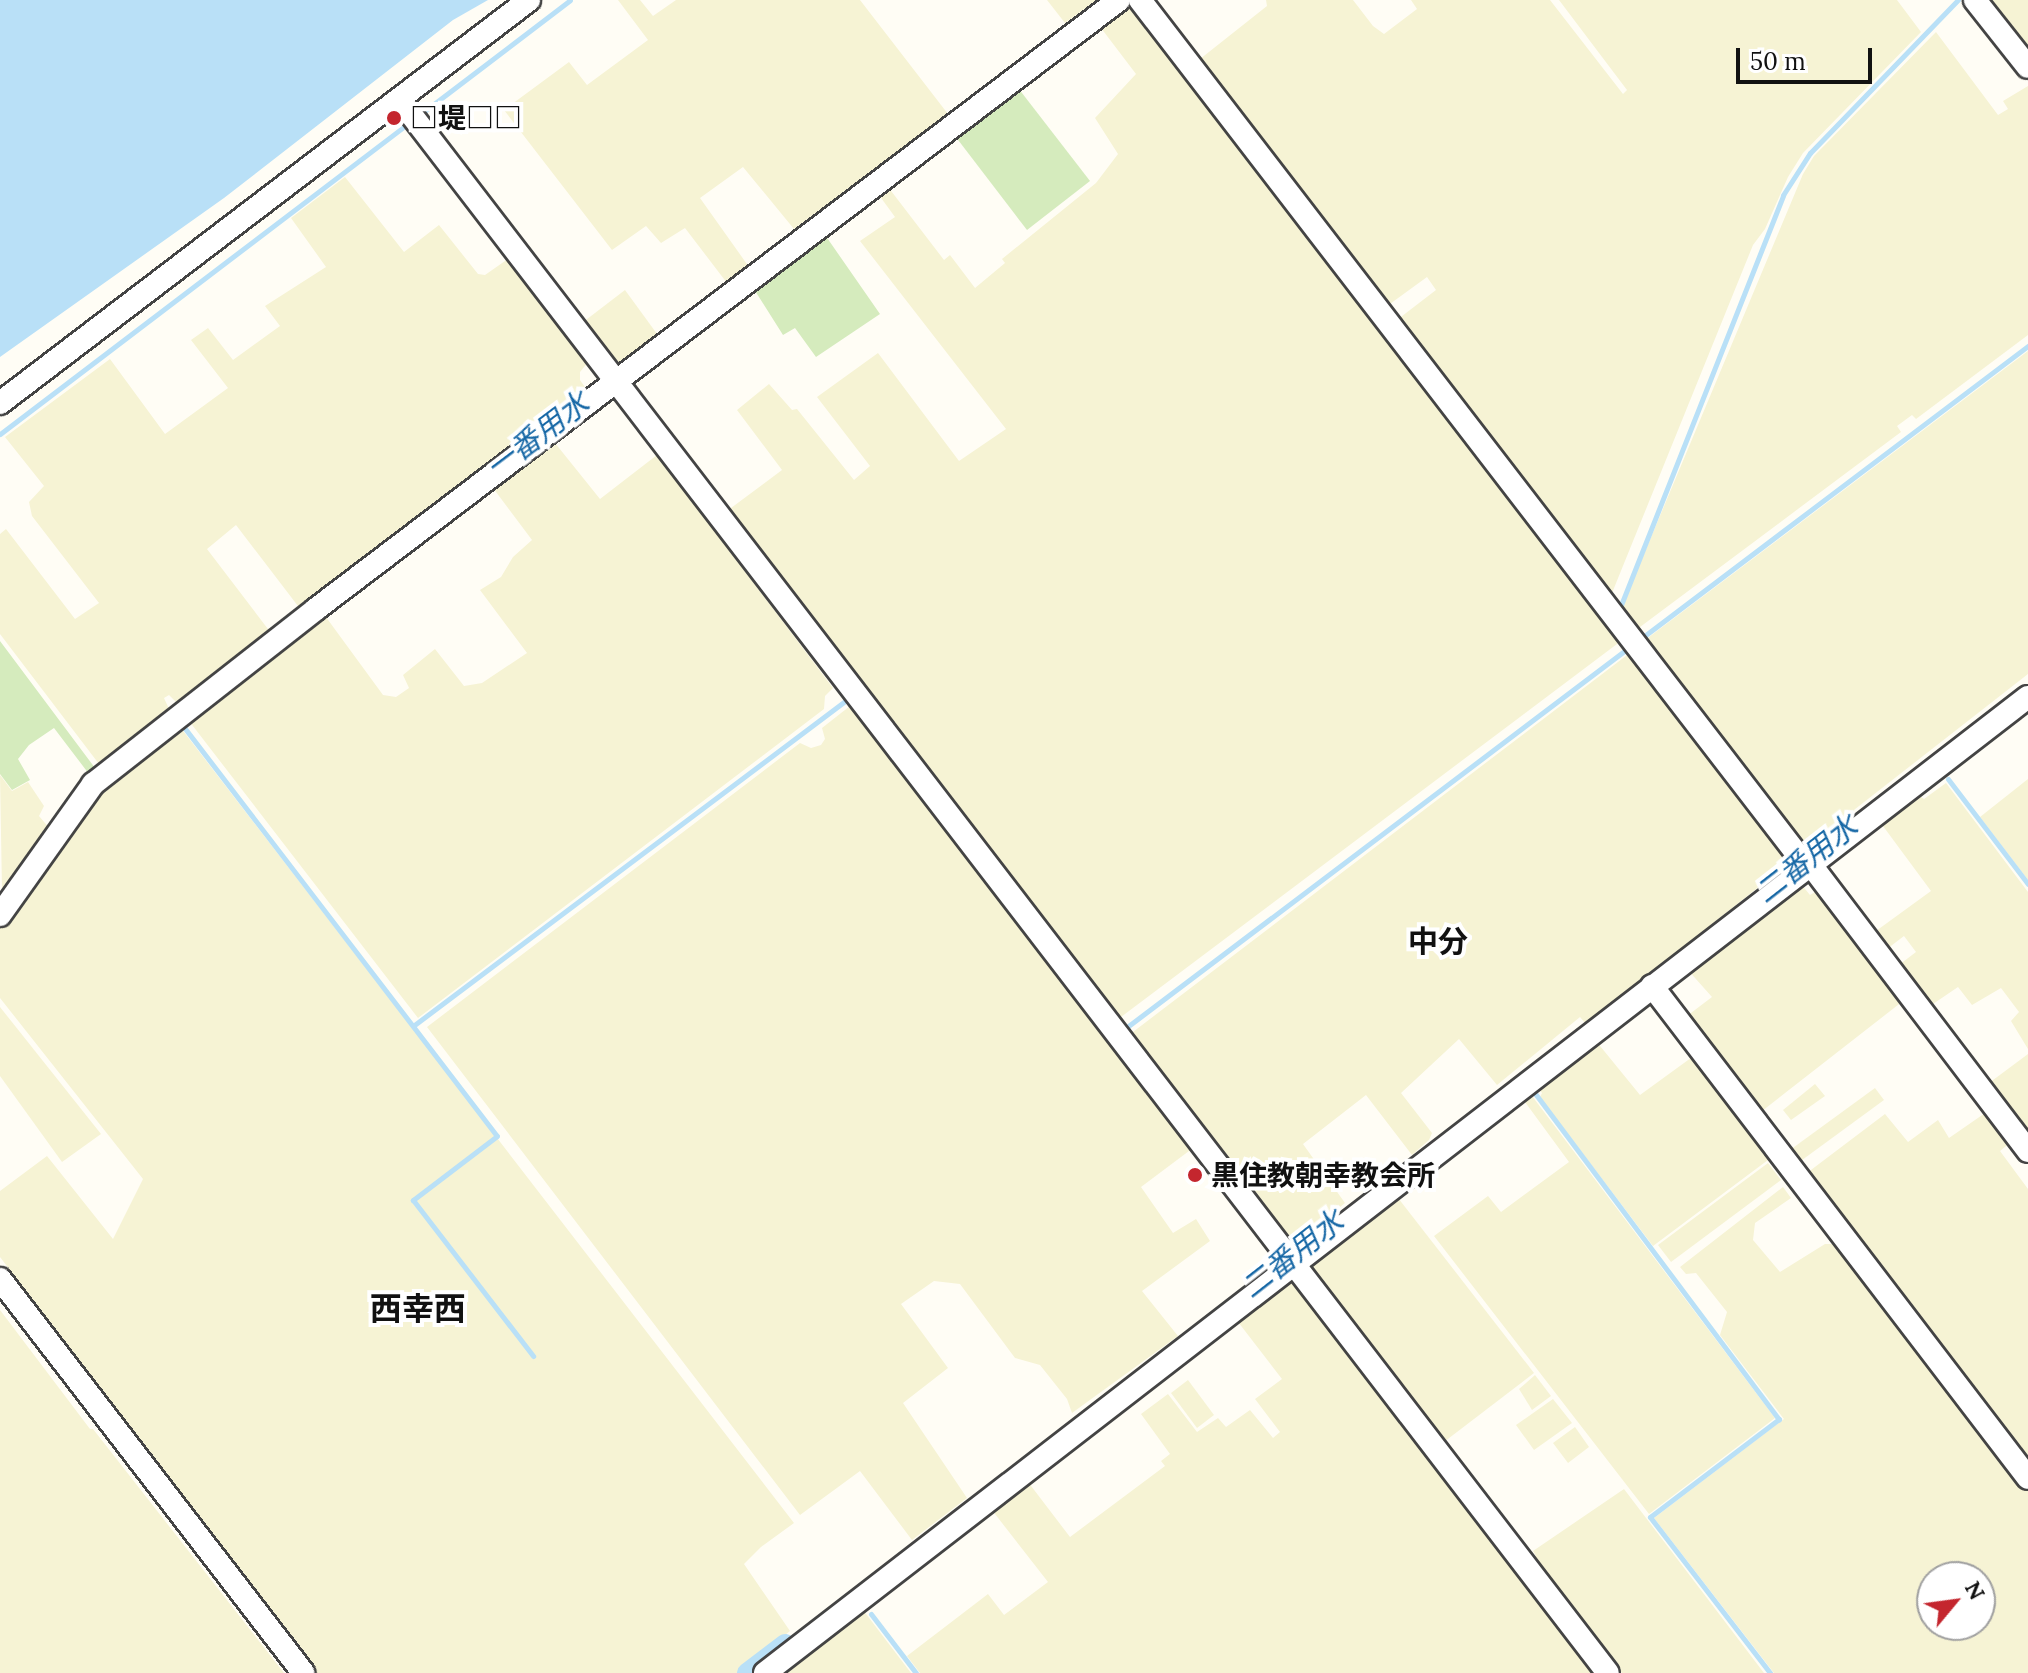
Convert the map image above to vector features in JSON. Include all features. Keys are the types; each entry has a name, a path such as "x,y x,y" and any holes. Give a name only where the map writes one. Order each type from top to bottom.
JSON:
{"street":[{"path":"0,403 410,112 529,0"},
{"path":"3,902 93,784 613,379 1119,0"},
{"path":"1140,0 2028,1151"},
{"path":"1975,0 2028,67"},
{"path":"410,112 1608,1673"},
{"path":"765,1673 1291,1259 1652,986 1806,862 2028,697"},
{"path":"1652,986 2028,1478"},
{"path":"0,1279 303,1673"}],"shaded area":[{"path":"618,0 640,0 653,16 676,0 860,0 948,114 794,229 743,167 700,198 749,267 727,283 685,228 661,243 646,226 612,250 504,110 569,62 587,85 648,40"},
{"path":"1047,0 1097,0 1065,23"},
{"path":"1127,0 1136,0 1621,641 1117,1020 728,519 731,508 782,470 737,410 769,384 792,410 797,409 854,480 870,466 817,397 878,353 959,461 1006,429 860,241 895,217 876,191 885,183 944,260 950,255 975,288 1005,263 1002,259 1096,183 1118,154 1095,118 1136,74 1101,28 1102,19"},
{"path":"1266,0 1353,0 1373,26 1384,34 1417,9 1411,0 1550,0 1623,94 1627,90 1559,0 1897,0 1921,32 1803,153 1788,177 1765,229 1753,245 1610,598 1393,323 1436,290 1427,277 1383,309 1195,63 1267,6"},
{"path":"1981,0 2028,0 2028,60"},
{"path":"1936,32 1998,115 2008,109 2003,101 2028,86 2028,335 1916,419 1912,415 1897,426 1901,432 1636,630 1621,609 1803,174 1814,156"},
{"path":"345,177 404,252 439,225 478,274 485,275 512,256 589,361 580,372 580,380 587,390 301,610 236,525 207,549 271,633 177,703 169,695 164,698 170,711 99,764 0,634 0,534 6,529 75,619 99,603 32,516 29,502 44,486 5,437 110,359 165,434 228,388 191,340 208,328 233,360 280,326 265,306 326,267 291,218"},
{"path":"625,290 660,338 612,371 578,326"},
{"path":"2028,351 2028,674 1804,849 1645,640"},
{"path":"551,438 600,499 657,455 833,688 825,696 824,709 418,1018 186,717 323,613 383,695 396,697 409,688 403,675 435,649 464,686 482,683 527,653 480,590 501,577 513,557 532,540 490,484"},
{"path":"1635,649 1795,858 1586,1024 1580,1017 1497,1085 1459,1039 1401,1093 1432,1133 1429,1140 1412,1155 1366,1095 1303,1144 1345,1203 1289,1248 1129,1035"},
{"path":"850,706 1193,1148 1141,1187 1173,1233 1196,1219 1210,1241 1142,1291 1178,1336 1072,1413 1067,1399 1040,1365 1015,1358 960,1284 934,1281 901,1304 948,1368 903,1403 967,1498 912,1540 860,1471 800,1515 427,1027 800,743 811,748 821,745 825,739 822,728"},
{"path":"177,723 794,1523 744,1564 790,1631 737,1673 315,1673 0,1257 0,1191 47,1156 113,1239 143,1179 0,998 0,926 5,919 12,918 103,782"},
{"path":"0,775 12,791 28,782 44,806 39,816 50,829 2,891"},
{"path":"2028,779 2028,880 1980,817"},
{"path":"1946,783 2028,892 2028,1049 2011,1021 2019,1012 2001,988 1972,1005 1958,987 1933,1004 1922,1002 1895,968 1916,952 1904,936 1883,952 1823,870 1829,868 1876,931 1931,891 1880,822 1917,794 1924,799"},
{"path":"1801,884 1810,895 1817,891 1903,1001 1757,1115 1683,1019 1712,997 1687,969"},
{"path":"0,1007 101,1134 62,1162 0,1076"},
{"path":"1596,1041 1640,1095 1695,1055 1772,1157 1653,1246 1540,1097 1542,1093 1537,1086"},
{"path":"2028,1054 2028,1143 1985,1086"},
{"path":"1815,1084 1825,1096 1791,1120 1783,1110"},
{"path":"1875,1088 1884,1100 1798,1163 1790,1150"},
{"path":"1532,1096 1775,1418 1649,1514 1434,1236 1488,1196 1501,1212 1569,1162 1525,1102"},
{"path":"1988,1111 2011,1142 2000,1151 2028,1189 2028,1468 1803,1176 1885,1114 1908,1142 1938,1120 1949,1138"},
{"path":"1768,1163 1781,1180 1671,1262 1658,1245"},
{"path":"1783,1187 1791,1198 1755,1223 1753,1240 1780,1272 1825,1244 1837,1244 1977,1425 1988,1448 1993,1454 1999,1453 2028,1491 2028,1673 1774,1673 1654,1518 1784,1419 1720,1335 1727,1312 1696,1273 1686,1274 1680,1267"},
{"path":"1395,1194 1534,1373 1440,1445 1309,1267 1309,1262"},
{"path":"1290,1274 1595,1673 920,1673 907,1656 988,1594 1004,1615 1048,1582 988,1505 1025,1478 1070,1537 1165,1466 1161,1461 1170,1454 1141,1414 1168,1394 1197,1432 1218,1418 1226,1427 1250,1410 1273,1438 1280,1432 1255,1399 1282,1379 1235,1318"},
{"path":"0,1310 90,1429 284,1673 0,1673"},
{"path":"1535,1375 1551,1396 1532,1410 1519,1389"},
{"path":"1188,1380 1214,1415 1197,1428 1171,1393"},
{"path":"1553,1399 1572,1423 1534,1450 1516,1425"},
{"path":"1575,1427 1589,1447 1568,1463 1553,1443"},
{"path":"1624,1489 1764,1673 1622,1673 1530,1560 1536,1556 1533,1551"},
{"path":"860,1606 911,1673 782,1673"}],"green space":[{"path":"1015,84 1090,181 1027,230 952,132"},
{"path":"823,232 880,314 816,357 795,328 783,335 752,286"},
{"path":"0,641 95,768 89,774 54,728 29,745 18,759 30,780 12,790 0,774"}],"water":[{"path":"0,0 488,0 453,20 224,198 0,357"}],"waterway":[{"path":"418,116 570,0"},
{"path":"1619,610 1783,195 1810,153 1958,0"},
{"path":"0,434 410,122"},
{"path":"1639,640 2028,346"},
{"path":"1127,1027 1631,646"},
{"path":"413,1026 849,698"},
{"path":"180,722 497,1136 413,1200 533,1356"},
{"path":"1948,779 2028,884"},
{"path":"1534,1092 1779,1419 1650,1517 1770,1673"},
{"path":"871,1614 916,1673"},
{"name":"二番用水","path":"747,1673 785,1644"}],"place":[{"name":"□堤□□","path":"394,118"},
{"name":"黒住教朝幸教会所","path":"1195,1175"}],"district":[{"name":"中分","path":"1438,941"},
{"name":"西幸西","path":"418,1309"}],"water label":[{"name":"一番用水","path":"537,435"}]}
